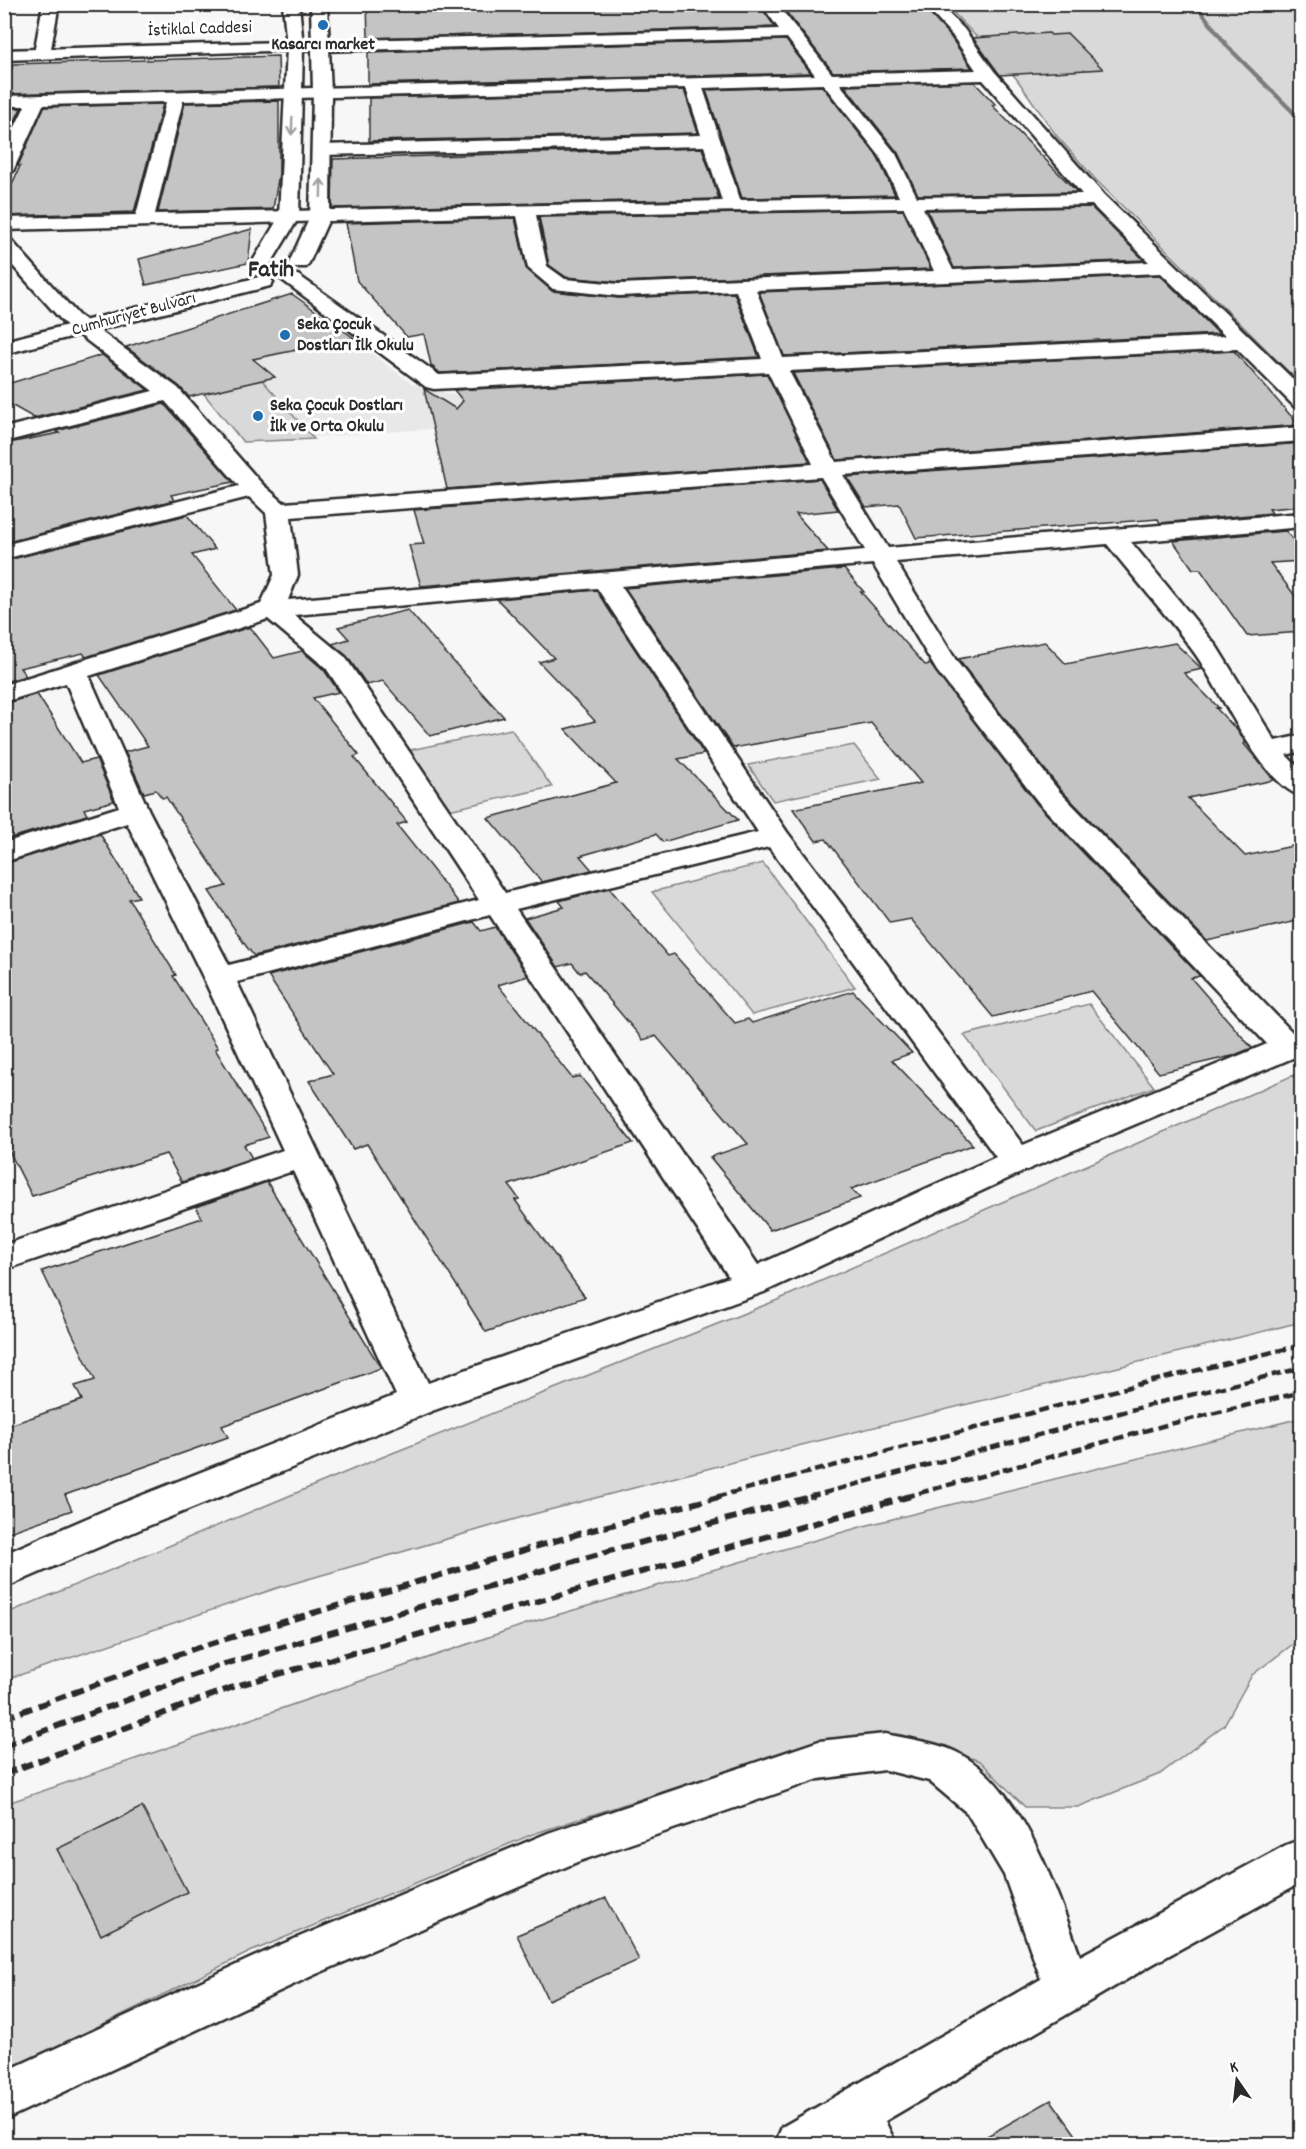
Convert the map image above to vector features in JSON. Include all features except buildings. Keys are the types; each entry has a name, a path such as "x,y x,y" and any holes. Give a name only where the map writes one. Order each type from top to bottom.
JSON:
{"street":[{"path":"42,54 51,4"},
{"path":"263,261 289,216 294,47 291,4"},
{"path":"295,271 320,217 322,93 319,4"},
{"path":"768,4 887,154 947,277"},
{"path":"930,4 958,32 988,75 1097,199 1302,401"},
{"name":"İstiklal Caddesi","path":"4,55 792,33"},
{"path":"4,102 988,75"},
{"path":"693,83 733,206"},
{"path":"144,220 176,97"},
{"path":"4,171 36,101"},
{"path":"321,150 712,140"},
{"path":"4,224 525,210 1097,199"},
{"path":"525,210 538,268 560,285 619,290 1165,267"},
{"path":"7,249 78,324 171,393 254,489 278,511 286,575 272,609"},
{"path":"263,261 283,259 434,382 1241,342"},
{"name":"Cumhuriyet Bulvarı","path":"4,348 205,287 263,261"},
{"path":"244,271 248,278 263,282"},
{"name":"Cumhuriyet Bulvarı","path":"4,336 78,324 263,282 295,271"},
{"path":"4,1572 129,1518 418,1401 751,1283 1017,1161 1295,1045 1049,797 946,665 827,468 775,365 743,284"},
{"path":"4,435 171,393"},
{"path":"278,511 1302,434"},
{"path":"4,552 254,489"},
{"path":"4,694 75,674 272,609 1302,520"},
{"path":"1113,536 1208,653 1267,751 1302,788"},
{"path":"605,581 776,837 1017,1161"},
{"path":"272,609 336,663 751,1283"},
{"path":"75,674 135,811 219,977 418,1401"},
{"path":"1267,751 1302,743"},
{"path":"4,853 135,811"},
{"path":"219,977 498,904 776,837"},
{"path":"4,1258 304,1155"},
{"path":"4,2097 297,1960 564,1847 819,1760 885,1752 942,1766 983,1799 1025,1868 1068,1989"},
{"path":"800,2145 862,2130 1068,1989 1302,1859"}],"shaded area":[{"path":"1288,4 1301,14 1301,384 1096,180 1056,135 1016,78 946,5"},
{"name":"Seka Çocuk Dostları İlk ve Orta Okulu","path":"313,309 412,384 463,397 471,426 243,442 204,394 274,376 218,332"},
{"name":"Seka Çocuk Dostları İlk ve Orta Okulu","path":"262,380 314,439 243,442 204,394"},
{"path":"511,729 552,787 449,810 410,750"},
{"path":"854,745 881,779 773,801 748,765"},
{"path":"763,863 855,987 752,1015 652,892"},
{"path":"1089,1004 1154,1087 1036,1131 964,1035"},
{"path":"1301,1072 1301,1322 749,1458 526,1516 277,1588 5,1680 5,1614 380,1458 775,1301"},
{"path":"1301,1418 1301,1638 1252,1675 1224,1725 1160,1774 1078,1807 1025,1807 980,1761 899,1734 825,1739 533,1834 250,1952 5,2072 5,1804 529,1623 864,1526"}],"waterway":[{"path":"1195,4 1228,47 1302,122"}],"railway":[{"path":"716,1497 1140,1384 1302,1345"},
{"path":"809,1497 1153,1404 1302,1368"},
{"path":"905,1497 1166,1425 1302,1392"},
{"path":"4,1718 199,1647 585,1532 722,1496"},
{"path":"4,1746 218,1666 602,1553 814,1496"},
{"path":"4,1774 236,1686 911,1496"}],"place":[{"name":"Kasarcı market","path":"323,25"},
{"name":"Seka Çocuk Dostları İlk Okulu","path":"285,335"},
{"name":"Seka Çocuk Dostları İlk ve Orta Okulu","path":"258,416"}],"district":[{"name":"Fatih","path":"271,271"}]}
